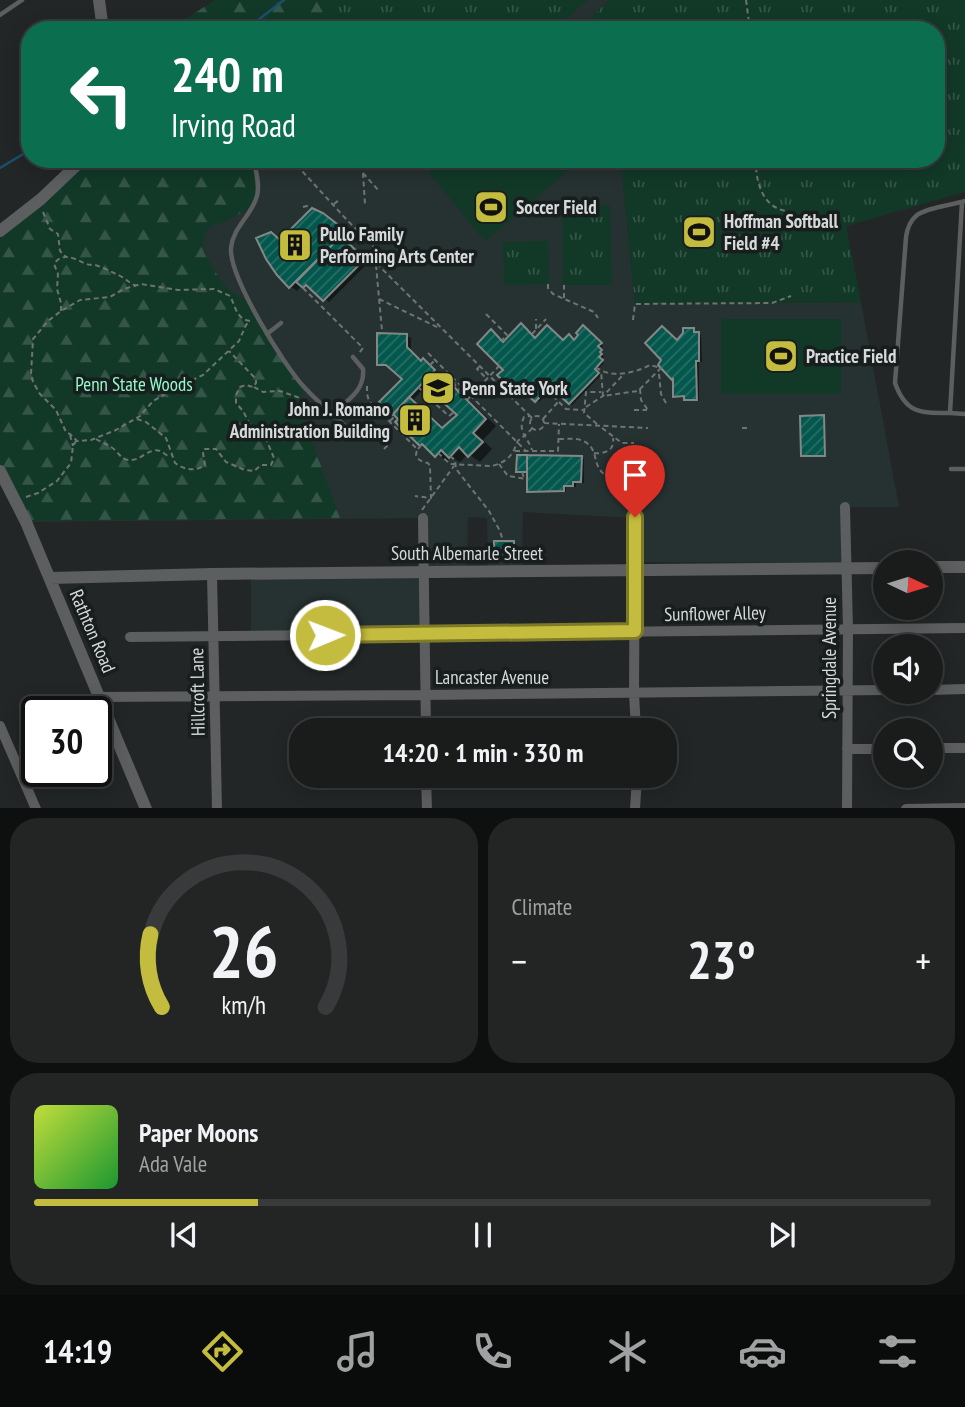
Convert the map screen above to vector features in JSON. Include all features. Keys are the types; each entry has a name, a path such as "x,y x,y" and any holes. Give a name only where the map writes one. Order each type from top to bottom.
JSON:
{"street":[{"path":"99,0 102,21"},
{"path":"0,231 41,199 74,168"},
{"name":"Rathton Road","path":"0,471 50,578 99,696"},
{"name":"Springdale Avenue","path":"845,507 848,629 847,808"},
{"path":"422,514 426,718"},
{"path":"635,517 635,718"},
{"path":"943,567 965,567"},
{"name":"South Albemarle Street","path":"50,578 873,568"},
{"name":"Hillcroft Lane","path":"212,574 217,808"},
{"name":"Sunflower Alley","path":"130,637 965,628"},
{"path":"943,690 965,689"},
{"name":"Lancaster Avenue","path":"112,697 873,690"},
{"path":"0,726 36,808"},
{"name":"Rathton Road","path":"112,728 146,808"},
{"path":"846,749 873,748"},
{"path":"943,748 965,748"},
{"path":"426,788 427,808"},
{"path":"635,808 636,788"},
{"path":"906,808 965,808"}],"lane":[{"path":"0,15 22,0"},
{"path":"256,168 258,195 233,237 232,261 248,301 276,349 304,387 344,425"},
{"path":"950,413 964,202 923,212 916,216 908,229 904,247 895,383 903,402 914,410 932,413 965,414"},
{"path":"267,334 281,323"},
{"path":"332,414 353,396 363,383 363,369 353,357"},
{"path":"951,469 965,469"}],"path":[{"path":"746,0 749,21"},
{"path":"299,168 375,248 368,256 531,417"},
{"path":"756,168 760,191 769,202 780,210 787,211"},
{"path":"365,204 363,173 379,191"},
{"path":"41,199 46,223 58,234 60,251 67,257"},
{"path":"333,205 339,200"},
{"path":"303,207 311,205"},
{"path":"61,311 57,289 58,274 54,264 60,258 72,257 89,265 102,267 137,286"},
{"path":"376,264 382,331"},
{"path":"141,284 190,291 214,289 228,294 237,313 250,321 239,341 203,375 153,401 140,416 116,430 77,441 66,432 56,410 40,394 31,374 33,339 48,321 61,311 80,300 103,298 141,284"},
{"path":"548,284 553,294 594,312 597,318"},
{"path":"564,285 564,299"},
{"path":"303,288 363,348 358,353 365,359"},
{"path":"634,320 635,304 772,303 791,296"},
{"path":"379,299 443,330"},
{"path":"486,314 508,335 503,339 505,340"},
{"path":"536,319 536,330"},
{"path":"532,334 546,319"},
{"path":"229,351 254,376 256,383 253,387"},
{"path":"428,353 526,452"},
{"path":"430,365 435,360"},
{"path":"596,367 601,371 625,374 638,372 650,365 661,368 638,391 603,394 585,390 584,414 622,443 634,443"},
{"path":"456,381 454,384 466,399 499,366"},
{"path":"601,371 603,394"},
{"path":"547,390 566,409 585,409 625,374"},
{"path":"659,374 661,394 667,405"},
{"path":"430,399 452,376"},
{"path":"370,379 367,394 369,401 417,449"},
{"path":"136,418 146,422 166,438 175,463 184,469 196,469 205,465 203,453 209,448 216,449 226,462 254,471 261,465 271,465 274,458 266,439 254,432 236,403 240,387 246,385 263,392 280,391 300,398"},
{"path":"418,387 449,416 454,412"},
{"path":"634,410 648,410 642,400 640,388"},
{"path":"542,419 558,401"},
{"path":"390,422 395,416"},
{"path":"533,452 521,429 522,420 524,417 539,416 544,424"},
{"path":"531,417 532,428"},
{"path":"532,428 538,430 544,424"},
{"path":"544,424 649,428"},
{"path":"514,451 558,452 559,424"},
{"path":"438,453 450,464 487,467 499,464 509,457 517,442 532,428"},
{"path":"742,428 750,428"},
{"path":"15,500 38,494 57,481 71,463 73,446 70,433"},
{"path":"593,452 608,452 614,443 613,437"},
{"path":"95,438 128,460 158,450 172,457"},
{"path":"559,439 582,440 593,452 599,470 605,476 634,481"},
{"path":"73,446 77,441"},
{"path":"384,449 388,444"},
{"path":"422,444 416,455 421,461 428,461 431,498"},
{"path":"450,456 455,460 456,470 489,511 503,541"},
{"path":"422,514 455,464"},
{"path":"499,464 508,476 525,479 522,472"},
{"path":"415,496 431,498"}],"shaded area":[{"path":"587,0 610,0 594,14 594,21 563,21"},
{"name":"Penn State York","path":"85,168 621,168 635,304 861,302 899,507 846,507 841,563 642,562 634,518 523,512 522,572 488,572 487,518 468,517 467,573 423,573 423,518 26,522"},
{"path":"423,573 424,633 251,636 251,574"}],"green space":[{"path":"215,0 356,0 330,21 182,21"},
{"path":"319,0 587,0 563,21 336,21"},
{"path":"610,0 965,0 965,192 846,226 861,302 635,304 621,168 945,168 945,21 594,21 594,14"},
{"name":"Penn State Woods","path":"73,168 255,168 258,184 253,206 227,221 213,225 206,232 203,241 204,253 230,291 248,301 276,349 304,387 300,398 310,436 340,518 28,521 0,471 0,231"},
{"name":"Soccer Field","path":"435,168 571,168 485,241 429,173"},
{"path":"610,205 612,285 563,285 562,206"},
{"path":"548,241 549,284 504,285 503,242"},
{"name":"Practice Field","path":"721,319 841,319 841,394 721,394"}],"building":[{"name":"Pullo Family Performing Arts Center","path":"312,208 350,234 345,240 341,236 289,288 266,259 256,238 271,232 280,240"},
{"path":"341,236 365,259 323,301 306,285 303,288 296,282"},
{"path":"521,323 535,338 547,325 563,340 569,334 574,340 583,325 602,343 598,346 602,350 599,357 603,360 595,369 599,373 569,404 550,387 535,402 516,384 511,389 497,375 503,370 477,344 491,329 503,342"},
{"path":"662,326 677,340 683,333 683,328 694,328 694,332 699,332 699,361 696,361 697,400 684,400 684,396 673,397 673,378 672,380 658,365 661,360 645,343"},
{"path":"377,333 407,334 407,347 435,370 392,415 379,402 402,379 386,365 377,365"},
{"name":"John J. Romano Administration Building","path":"450,383 486,419 473,433 483,442 468,457 459,447 449,458 441,450 435,457 395,422 398,419 393,414 409,397 442,428 457,415 437,397"},
{"path":"824,415 825,456 801,456 800,416"},
{"path":"517,455 527,455 527,472 516,472"},
{"path":"527,455 582,456 581,482 564,486 564,491 527,492"},
{"path":"494,541 514,541 514,555 494,556"}],"waterway":[{"path":"257,21 284,0"},
{"path":"0,168 21,155"}],"place":[{"name":"Soccer Field","path":"491,207"},
{"name":"Hoffman Softball Field #4","path":"699,232"},
{"name":"Pullo Family Performing Arts Center","path":"295,245"},
{"name":"Practice Field","path":"781,356"},
{"name":"Penn State York","path":"438,388"},
{"name":"John J. Romano Administration Building","path":"415,420"}],"route":[{"path":"325,635 635,631 635,517"}]}
